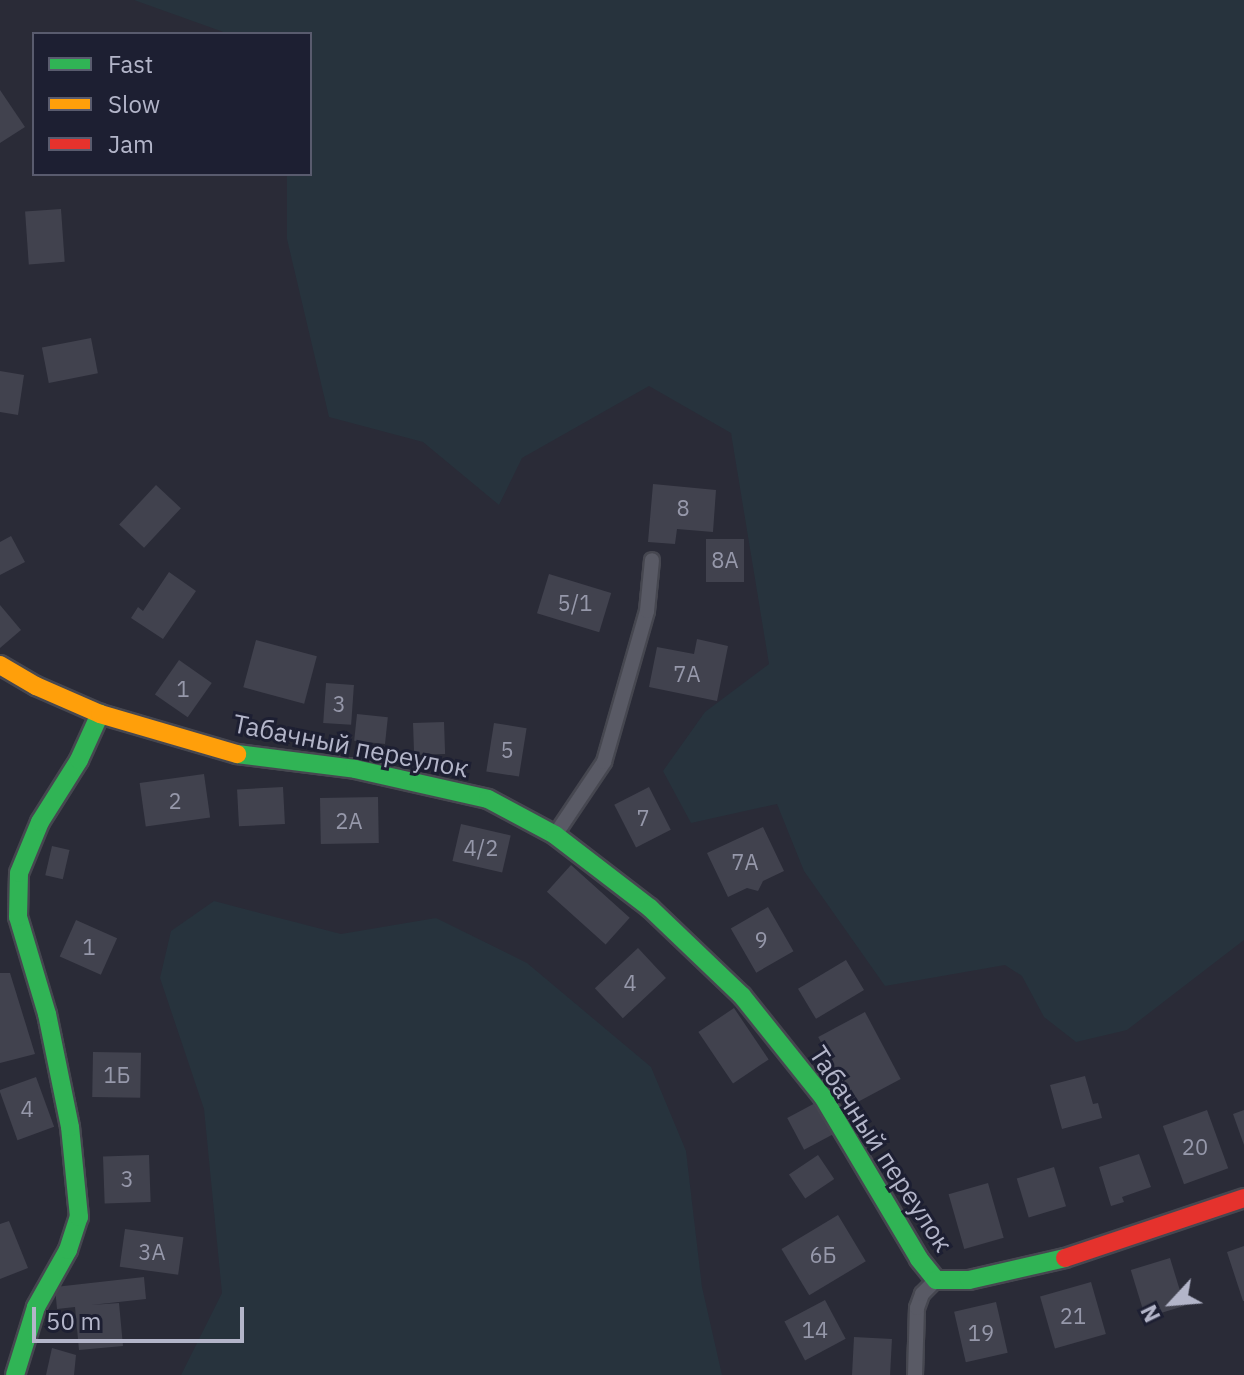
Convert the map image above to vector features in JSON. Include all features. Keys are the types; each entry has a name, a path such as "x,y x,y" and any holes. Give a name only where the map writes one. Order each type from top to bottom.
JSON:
{"street":[{"name":"Табачный переулок","path":"0,665 36,686 100,714 240,755 355,769 488,799 555,835 650,908 742,996 823,1097 919,1259 936,1280 969,1280 1047,1264 1244,1198"},
{"path":"15,1375 36,1307 68,1250 79,1217 68,1113 47,1014 18,917 19,873 40,822 79,760 100,714"}],"lane":[{"path":"555,835 604,762 647,611 652,560"},
{"path":"915,1375 917,1308 922,1294 936,1280"}],"shaded area":[{"path":"134,0 1244,0 1244,940 1127,1030 1076,1042 1044,1017 1022,976 1005,965 885,986 804,871 777,804 691,823 663,771 705,712 769,664 731,433 649,386 522,458 499,505 423,442 329,417 287,239 287,176 312,176 312,32 223,32"},
{"path":"214,901 341,934 436,918 527,963 651,1067 686,1151 702,1287 722,1375 181,1375 222,1293 204,1109 160,978 171,931"}],"building":[{"path":"0,90 25,127 0,143"},
{"path":"61,209 65,262 29,264 25,212"},
{"path":"91,338 98,373 49,383 42,348"},
{"path":"0,371 24,375 18,415 0,412"},
{"path":"653,484 716,490 713,532 677,529 675,544 648,542"},
{"path":"156,485 181,508 144,548 119,524"},
{"path":"11,536 25,562 0,575 0,542"},
{"path":"706,539 744,539 744,582 706,582"},
{"path":"169,572 196,591 163,639 131,618 138,607 143,611"},
{"path":"549,574 611,593 599,632 537,613"},
{"path":"0,605 21,630 0,648"},
{"path":"697,639 728,646 717,701 649,687 657,647 694,654"},
{"path":"256,640 317,656 304,704 243,687"},
{"path":"179,660 212,683 188,717 155,694"},
{"path":"326,683 354,685 351,725 323,723"},
{"path":"357,714 388,717 385,744 354,741"},
{"path":"444,722 445,754 414,755 413,723"},
{"path":"494,723 527,728 519,777 486,771"},
{"path":"204,774 210,818 146,827 140,783"},
{"path":"283,787 285,824 239,826 237,789"},
{"path":"649,787 671,830 636,847 614,805"},
{"path":"378,797 379,843 321,844 320,798"},
{"path":"461,824 511,835 502,872 452,861"},
{"path":"763,827 784,871 763,881 758,891 747,888 728,897 707,853"},
{"path":"52,846 70,850 63,879 45,875"},
{"path":"571,865 630,918 606,945 547,892"},
{"path":"768,907 794,951 756,973 731,928"},
{"path":"76,920 117,938 101,975 60,957"},
{"path":"638,948 666,978 623,1018 595,988"},
{"path":"846,960 864,990 816,1019 798,989"},
{"path":"0,973 10,973 35,1054 0,1063"},
{"path":"734,1008 769,1059 733,1083 698,1032"},
{"path":"865,1012 901,1079 854,1104 818,1037"},
{"path":"93,1052 141,1053 140,1098 92,1097"},
{"path":"1085,1076 1093,1104 1098,1103 1102,1118 1062,1129 1050,1085"},
{"path":"36,1077 54,1127 17,1140 0,1090"},
{"path":"819,1101 836,1133 804,1150 787,1118"},
{"path":"1207,1110 1228,1168 1184,1184 1163,1126"},
{"path":"1244,1110 1244,1145 1233,1114"},
{"path":"1139,1154 1151,1187 1122,1197 1124,1202 1111,1206 1099,1167"},
{"path":"149,1155 151,1202 105,1204 103,1157"},
{"path":"818,1155 834,1179 805,1199 789,1175"},
{"path":"1054,1167 1066,1206 1029,1218 1017,1178"},
{"path":"988,1183 1004,1238 964,1249 949,1194"},
{"path":"838,1215 866,1261 809,1295 781,1249"},
{"path":"9,1221 28,1268 0,1279 0,1224"},
{"path":"125,1229 183,1237 178,1275 120,1267"},
{"path":"1244,1246 1244,1301 1243,1301 1227,1252"},
{"path":"1170,1258 1185,1306 1145,1318 1131,1270"},
{"path":"144,1277 146,1299 91,1305 119,1303 123,1346 79,1350 75,1307 57,1309 55,1287"},
{"path":"1091,1282 1106,1334 1055,1349 1040,1297"},
{"path":"825,1300 846,1339 805,1360 784,1322"},
{"path":"996,1302 1008,1353 966,1362 954,1312"},
{"path":"854,1337 892,1339 890,1375 852,1375"},
{"path":"52,1348 76,1355 74,1375 46,1375"}],"traffic: fast":[{"path":"15,1375 36,1307 68,1250 79,1217 70,1127 47,1014 18,917 19,873 40,822 79,760 100,714"},
{"path":"237,754 355,769 488,799 555,835 650,908 742,996 823,1097 919,1259 936,1280 969,1280 1065,1258"}],"traffic: slow":[{"path":"0,665 36,686 100,714 237,754"}],"traffic: jam":[{"path":"1065,1258 1244,1198"}]}
